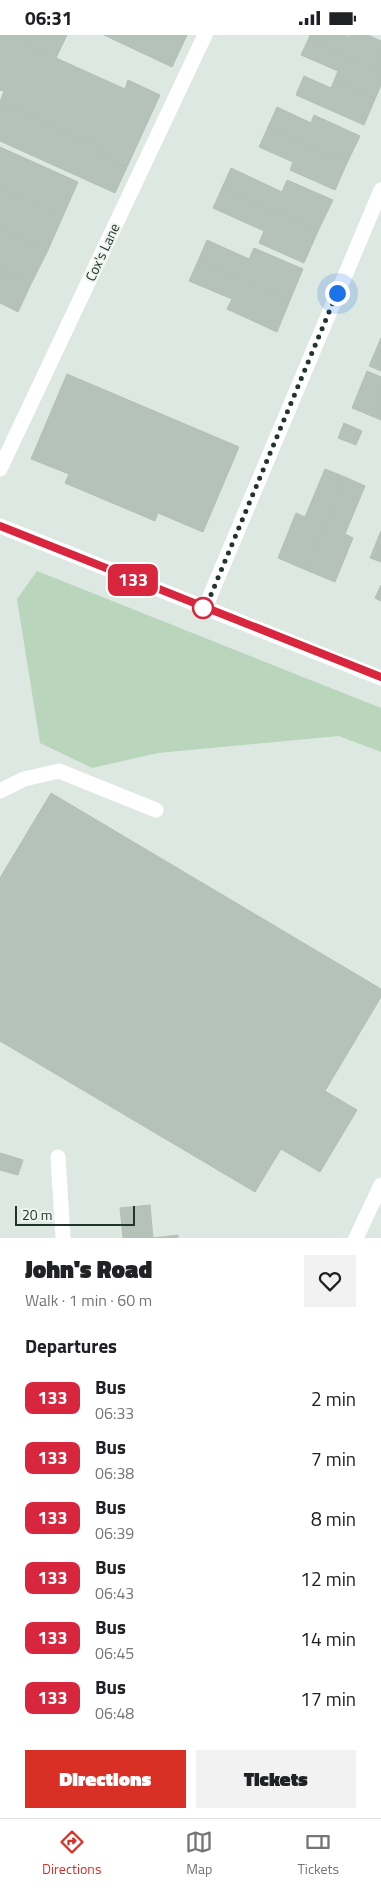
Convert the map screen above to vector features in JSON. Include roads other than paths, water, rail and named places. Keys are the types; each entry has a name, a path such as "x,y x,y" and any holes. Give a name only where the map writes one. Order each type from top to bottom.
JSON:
{"street":[{"name":"Cox's Lane","path":"0,469 205,35"},
{"path":"205,609 381,190"},
{"path":"0,526 205,609 381,677"},
{"path":"0,791 24,779 58,771 156,811"},
{"path":"58,1157 62,1238"},
{"path":"356,1238 381,1185"}]}
